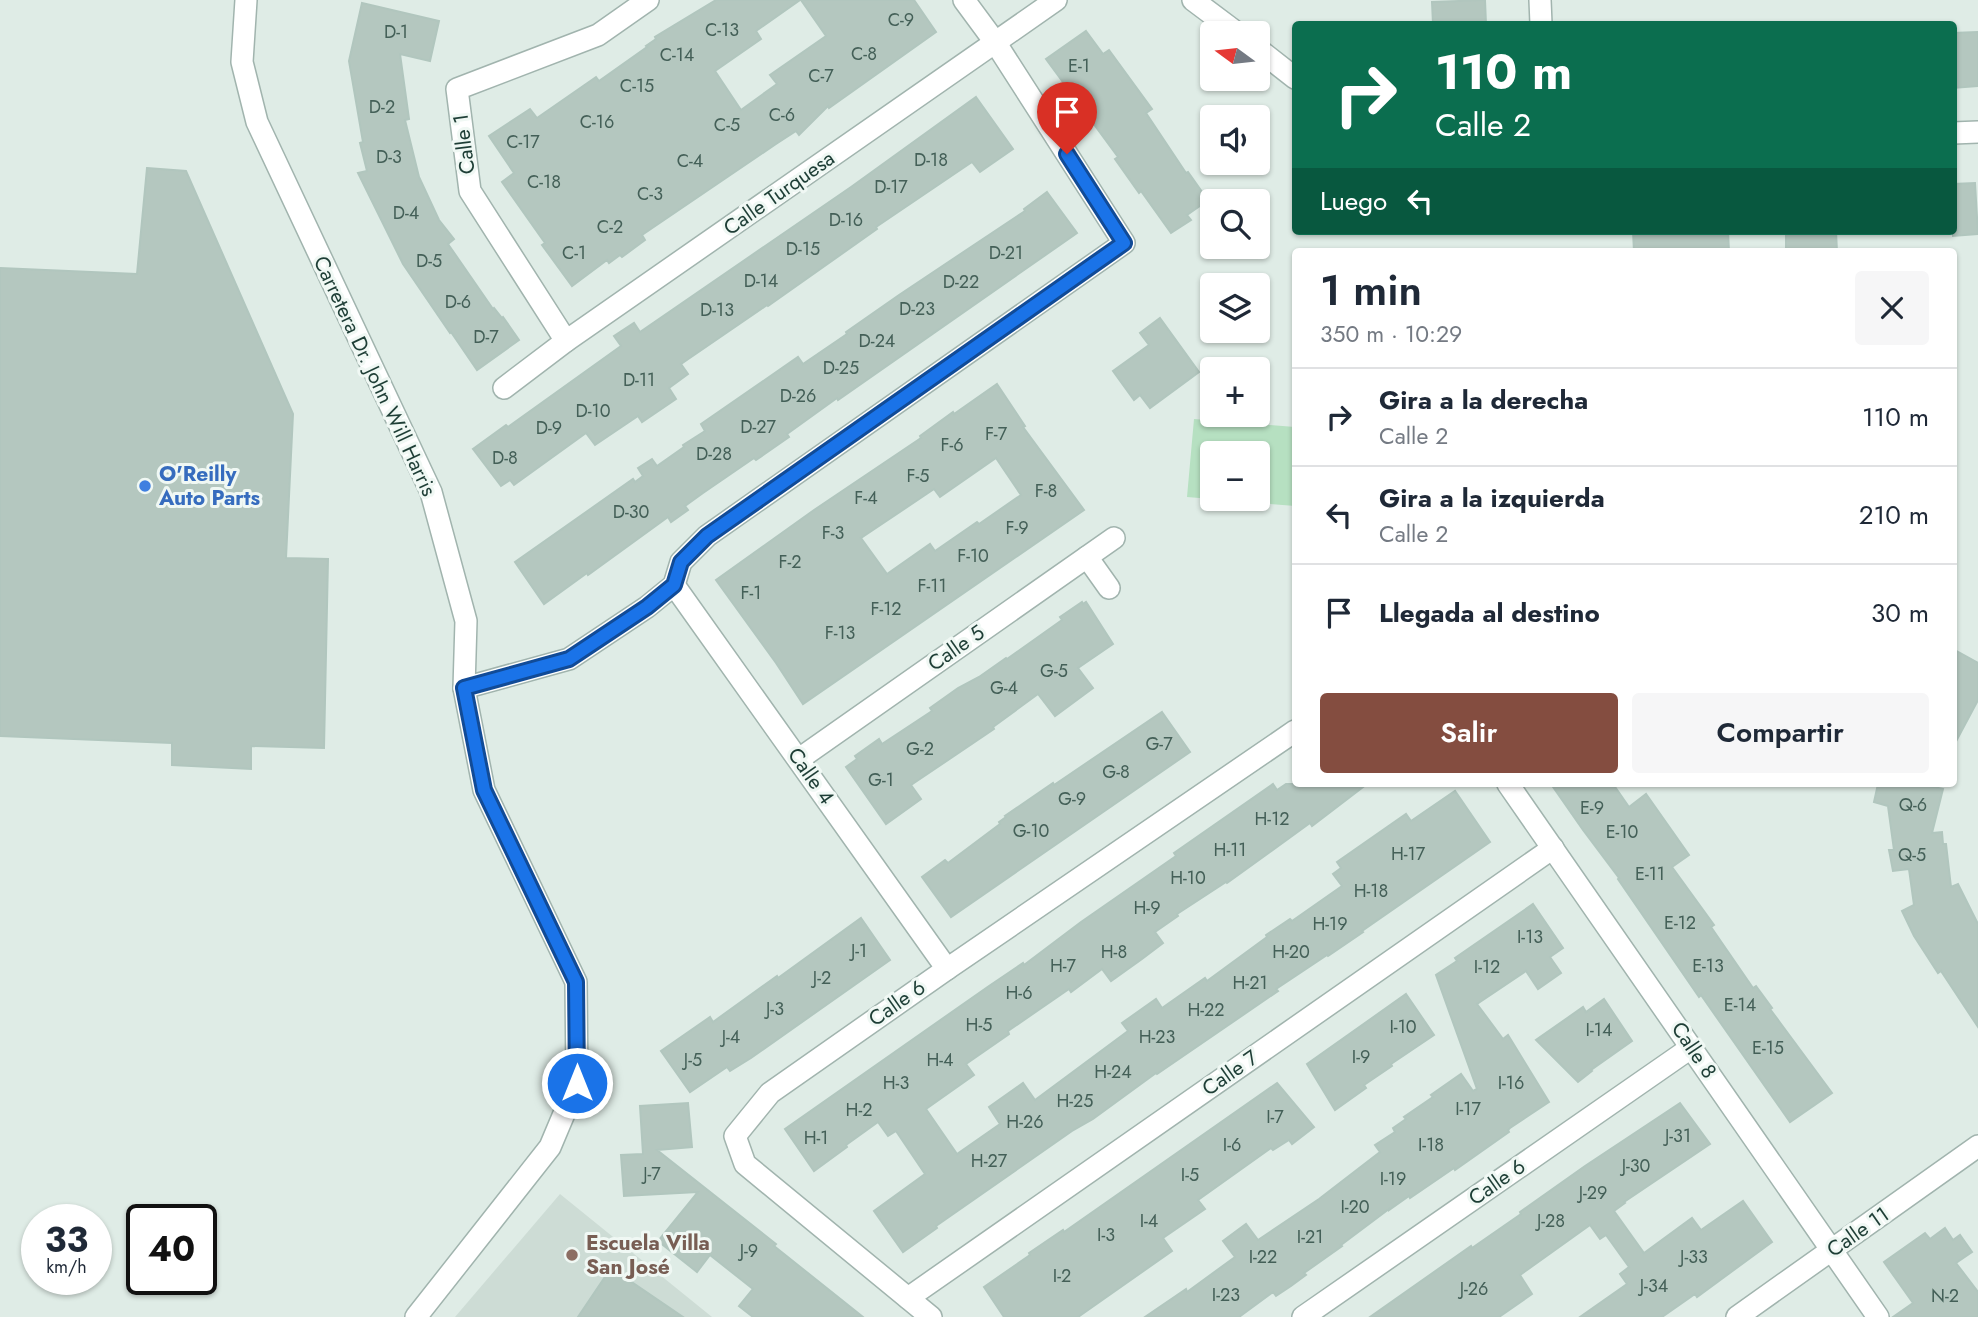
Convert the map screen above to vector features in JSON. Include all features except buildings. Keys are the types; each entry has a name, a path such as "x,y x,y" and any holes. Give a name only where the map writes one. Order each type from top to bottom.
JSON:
{"street":[{"name":"Carretera Dr. John Will Harris","path":"246,0 242,62 257,122 430,492 466,621 464,688 484,790 576,982 577,1083 550,1147 416,1317"},
{"name":"Calle 1","path":"566,341 470,191 457,89 598,35 648,0"},
{"path":"464,688 569,659 647,607 674,585 681,562 707,536 1124,243 995,42 964,0"},
{"name":"Calle Turquesa","path":"504,388 566,341 1056,0"},
{"path":"1194,0 1221,21"},
{"path":"1540,0 1541,21"},
{"path":"1270,58 1292,76"},
{"path":"1957,133 1978,132"},
{"name":"Calle 5","path":"799,759 1114,538"},
{"path":"1087,556 1109,588"},
{"name":"Calle 4","path":"674,585 947,969"},
{"name":"Calle 6","path":"931,1317 745,1164 735,1136 770,1093 1292,733"},
{"name":"Calle 8","path":"1510,787 1878,1317"},
{"name":"Calle 7","path":"908,1298 1553,848"},
{"name":"Calle 6","path":"1303,1317 1692,1047"},
{"name":"Calle 11","path":"1737,1317 1978,1146"}],"shaded area":[{"name":"Escuela Villa San José","path":"560,1194 712,1317 455,1317"}],"green space":[{"path":"1194,419 1200,419 1200,427 1292,427 1292,506 1270,504 1270,441 1200,441 1200,498 1187,497"}],"place":[{"name":"O'Reilly Auto Parts","path":"145,486"},
{"name":"Escuela Villa San José","path":"572,1255"}],"route":[{"path":"577,1083 576,982 484,790 464,688 569,659 647,607 674,585 681,562 707,536 1124,243 1067,154"}]}
